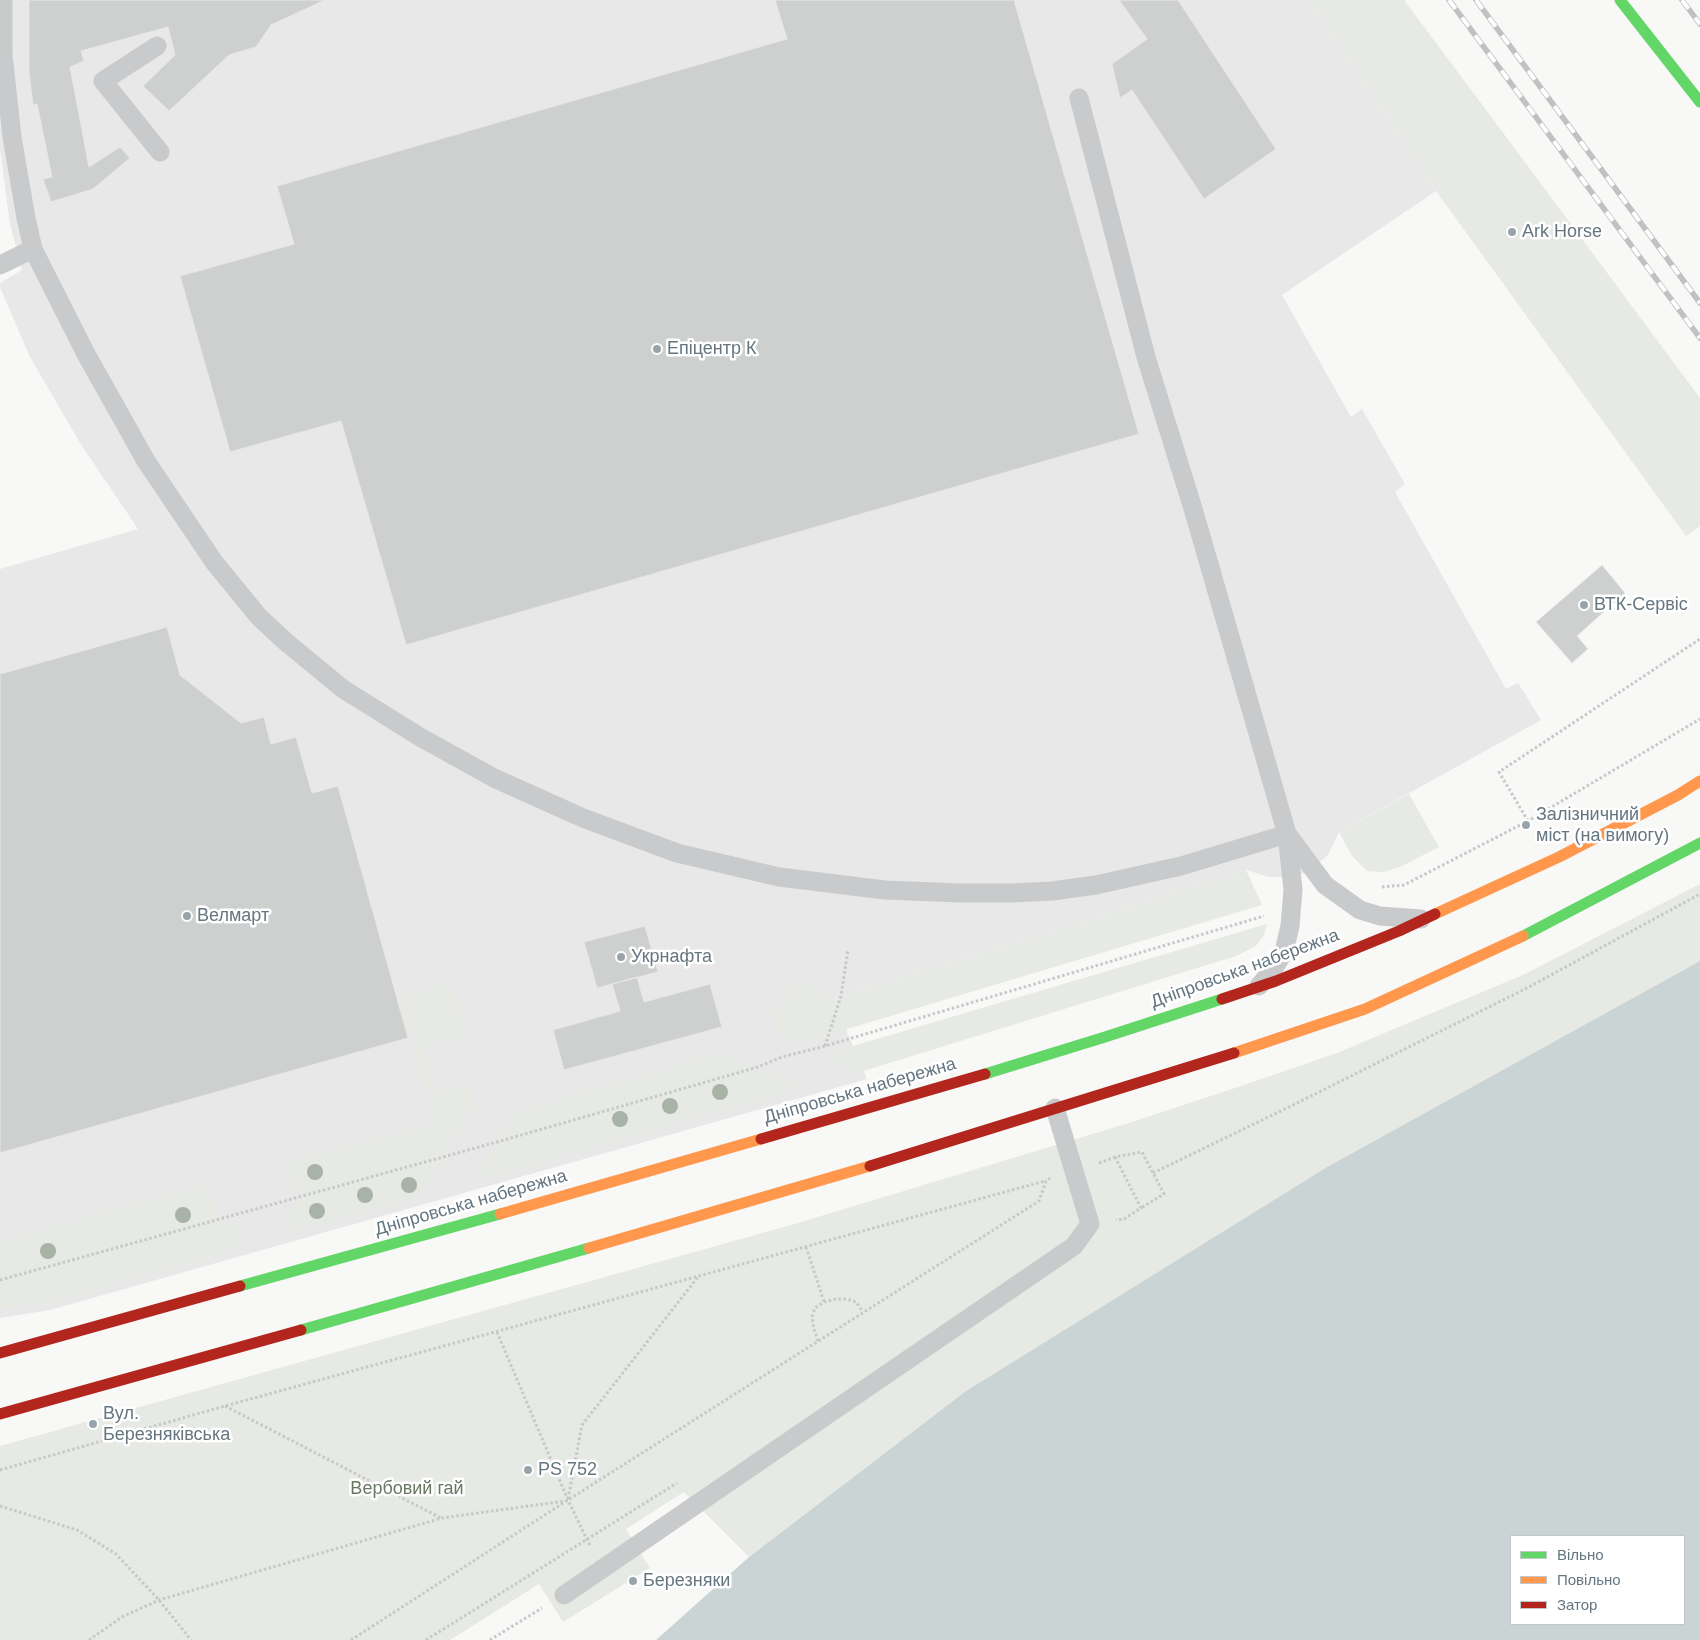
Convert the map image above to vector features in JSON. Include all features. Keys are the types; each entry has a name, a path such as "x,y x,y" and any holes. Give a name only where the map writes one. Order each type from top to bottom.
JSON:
{"main road":[{"path":"1620,0 1700,102"},
{"name":"Дніпровська набережна","path":"0,1353 527,1206 977,1076 1105,1037 1285,977 1423,919 1560,857 1678,795 1700,781"},
{"path":"0,1414 451,1289 825,1180 1262,1044 1365,1008 1511,942 1700,843"}],"lane":[{"path":"3,0 4,55 12,137 33,249 86,354 146,461 214,562 259,617 343,689 420,737 494,778 583,818 677,853 779,877 885,890 960,893 1052,891 1088,886 1181,866 1287,834"},
{"path":"157,46 103,82 160,152"},
{"path":"1079,98 1146,357 1194,512 1287,834 1293,890 1290,926 1284,952 1274,968 1258,986"},
{"path":"0,265 33,249"},
{"path":"1287,834 1325,885 1360,910 1380,916 1423,919"},
{"path":"564,1595 1074,1246 1090,1224 1055,1108"}],"path":[{"path":"1528,821 1499,772 1700,639"},
{"path":"1377,885 1384,887 1404,885 1528,821 1700,719"},
{"path":"1153,1173 1529,987 1700,894"},
{"path":"0,1280 758,1067 782,1057 1265,916"},
{"path":"825,1046 841,996 848,950"},
{"path":"0,1470 225,1406 1046,1181 1074,1173 1115,1157 1142,1152 1164,1194 1141,1208"},
{"path":"351,1640 1039,1201 1046,1181"},
{"path":"806,1247 824,1302"},
{"path":"568,1500 582,1425 698,1277"},
{"path":"818,1341 812,1317 816,1308 824,1302 847,1299 856,1302 863,1312"},
{"path":"497,1332 568,1500 588,1540"},
{"path":"225,1406 442,1518"},
{"path":"90,1640 122,1617 159,1600 442,1518 568,1500"},
{"path":"0,1506 77,1530 116,1554 159,1600 192,1640"},
{"path":"490,1640 564,1595"}],"shaded area":[{"path":"0,0 1308,0 1436,191 1282,295 1351,417 1362,409 1405,484 1395,492 1506,689 1518,683 1541,720 1339,832 1328,855 1309,871 1295,877 1269,877 1246,870 833,999 867,1079 50,1310 0,1318 0,569 138,529 80,443 29,355 0,287 0,283 22,270 10,224 0,149"},
{"path":"1700,961 1700,1640 656,1640 749,1557 966,1391 1327,1167"}],"green space":[{"path":"1308,0 1404,0 1510,142 1700,398 1700,526 1686,536 1436,191"},
{"path":"1409,794 1439,847 1400,867 1383,872 1367,871 1352,856 1339,832"},
{"path":"1246,870 1262,905 800,1043 781,1035 776,1029 774,1017 799,975 833,999"},
{"name":"Вербовий гай","path":"1700,884 1700,961 1327,1167 966,1391 749,1557 684,1492 626,1529 650,1568 563,1622 539,1584 450,1640 0,1640 0,1446 791,1225 1129,1123 1244,1085 1337,1053 1525,974"},
{"path":"1267,924 1264,935 1256,946 1236,956 857,1073 819,1056"},
{"path":"451,982 465,1036 422,1048 436,1094 470,1085 473,1103 428,1185 407,1201 299,1230 289,1226 283,1221 280,1211 298,1206 286,1163 434,1124 414,1050 402,995"},
{"path":"726,1052 799,1088 472,1183 512,1112"},
{"path":"209,1184 221,1228 246,1221 245,1241 240,1248 39,1305 0,1309 0,1240"}],"building":[{"path":"29,0 325,0 271,25 256,47 229,55 169,111 143,86 175,55 168,27 81,51 84,61 70,67 89,167 120,147 130,158 93,189 51,202 43,179 52,177 37,104 33,105 29,73"},
{"name":"Епіцентр К","path":"775,0 1014,0 1139,434 406,645 341,421 230,452 180,276 294,244 277,186 787,39"},
{"path":"1119,0 1178,0 1276,149 1204,199 1132,90 1120,98 1112,64 1147,39"},
{"path":"1602,565 1625,593 1577,636 1588,649 1572,663 1536,622"},
{"name":"Велмарт","path":"167,627 180,675 241,723 264,717 271,744 296,737 312,793 338,786 408,1038 0,1153 0,674"},
{"name":"Укрнафта","path":"645,926 658,972 597,988 584,942"},
{"path":"637,977 644,1002 710,984 722,1027 564,1070 553,1030 620,1011 612,984"}],"railway":[{"path":"1449,0 1700,338"},
{"path":"1476,0 1700,303"},
{"path":"1682,0 1700,24"}],"traffic: fast":[{"path":"1620,0 1700,102"},
{"path":"1523,936 1700,843"},
{"path":"985,1074 1222,999"},
{"path":"240,1286 500,1214"},
{"path":"301,1330 589,1248"}],"traffic: slow":[{"path":"1435,914 1559,857 1678,795 1700,781"},
{"path":"1234,1053 1365,1009 1523,936"},
{"path":"500,1214 761,1139"},
{"path":"589,1248 870,1166"}],"traffic: jam":[{"path":"1222,999 1276,981 1399,931 1435,914"},
{"path":"870,1166 1234,1053"},
{"path":"761,1139 985,1074"},
{"path":"0,1353 240,1286"},
{"path":"0,1414 301,1330"}],"place":[{"name":"Ark Horse","path":"1512,232"},
{"name":"Епіцентр К","path":"657,349"},
{"name":"ВТК-Сервіс","path":"1584,605"},
{"name":"Залізничний міст (на вимогу)","path":"1526,825"},
{"name":"Велмарт","path":"187,916"},
{"name":"Укрнафта","path":"621,957"},
{"name":"Вул. Березняківська","path":"93,1424"},
{"name":"PS 752","path":"528,1470"},
{"name":"Березняки","path":"633,1581"}]}
